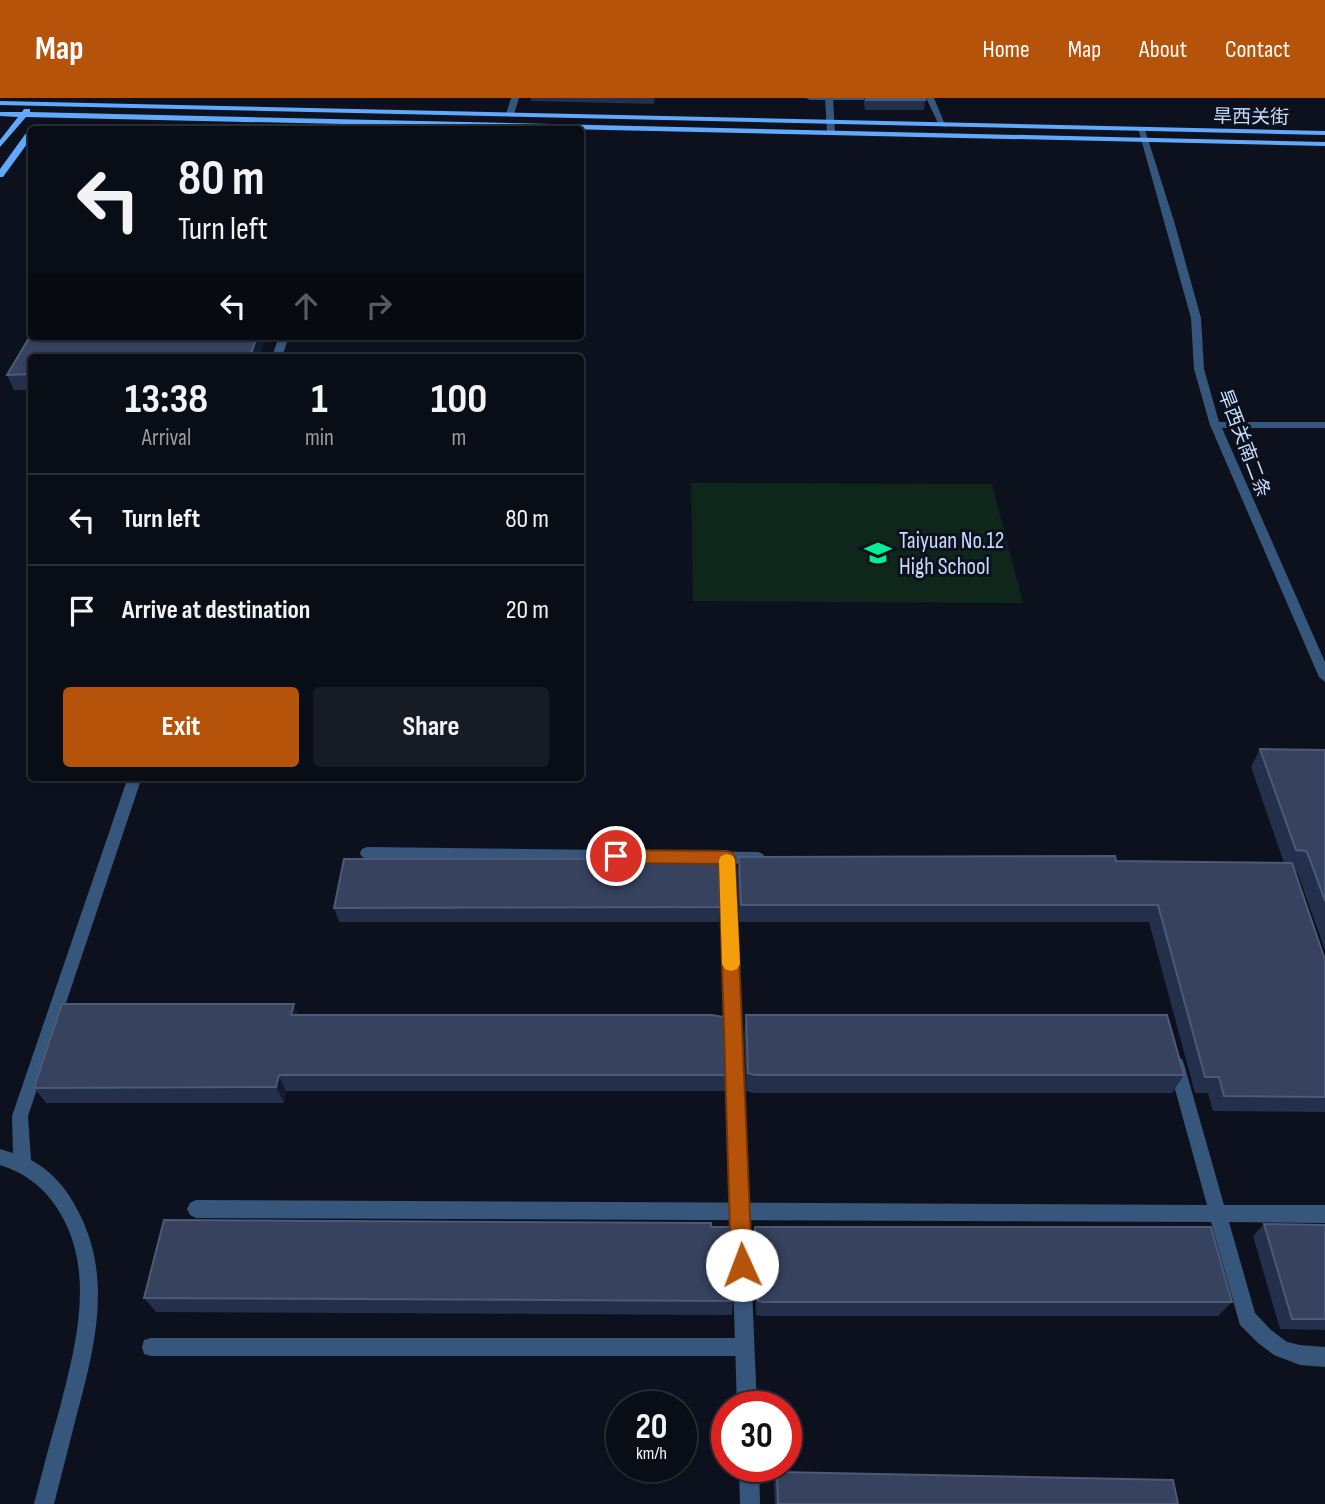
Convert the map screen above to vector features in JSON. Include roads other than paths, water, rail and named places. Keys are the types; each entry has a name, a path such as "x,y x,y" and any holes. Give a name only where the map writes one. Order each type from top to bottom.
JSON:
{"main road":[{"path":"0,145 23,114 44,98"},
{"path":"35,126 54,104 65,98"},
{"name":"旱西关街","path":"0,103 943,125 1325,144"},
{"name":"旱西关街","path":"0,114 525,126"},
{"name":"旱西关街","path":"584,127 831,133 1325,133"},
{"path":"0,175 28,136"}],"street":[{"path":"510,114 515,98"},
{"path":"810,98 865,98"},
{"path":"829,98 831,133"},
{"path":"930,98 943,125"},
{"name":"旱西关南二条","path":"1144,135 1196,318 1199,369 1215,425 1325,677"},
{"path":"1215,425 1325,425"},
{"path":"22,1162 20,1116 134,781"},
{"path":"368,853 768,858"},
{"path":"727,858 746,1391"},
{"path":"1171,1048 1247,1318 1271,1344 1302,1357 1325,1357"},
{"path":"0,1157 22,1162 55,1188 74,1218 86,1251 92,1294 85,1347 44,1504"},
{"path":"196,1209 1325,1214"},
{"path":"151,1347 745,1347"},
{"path":"749,1482 750,1504"}],"place":[{"name":"Taiyuan No.12 High School","path":"878,553"}]}
